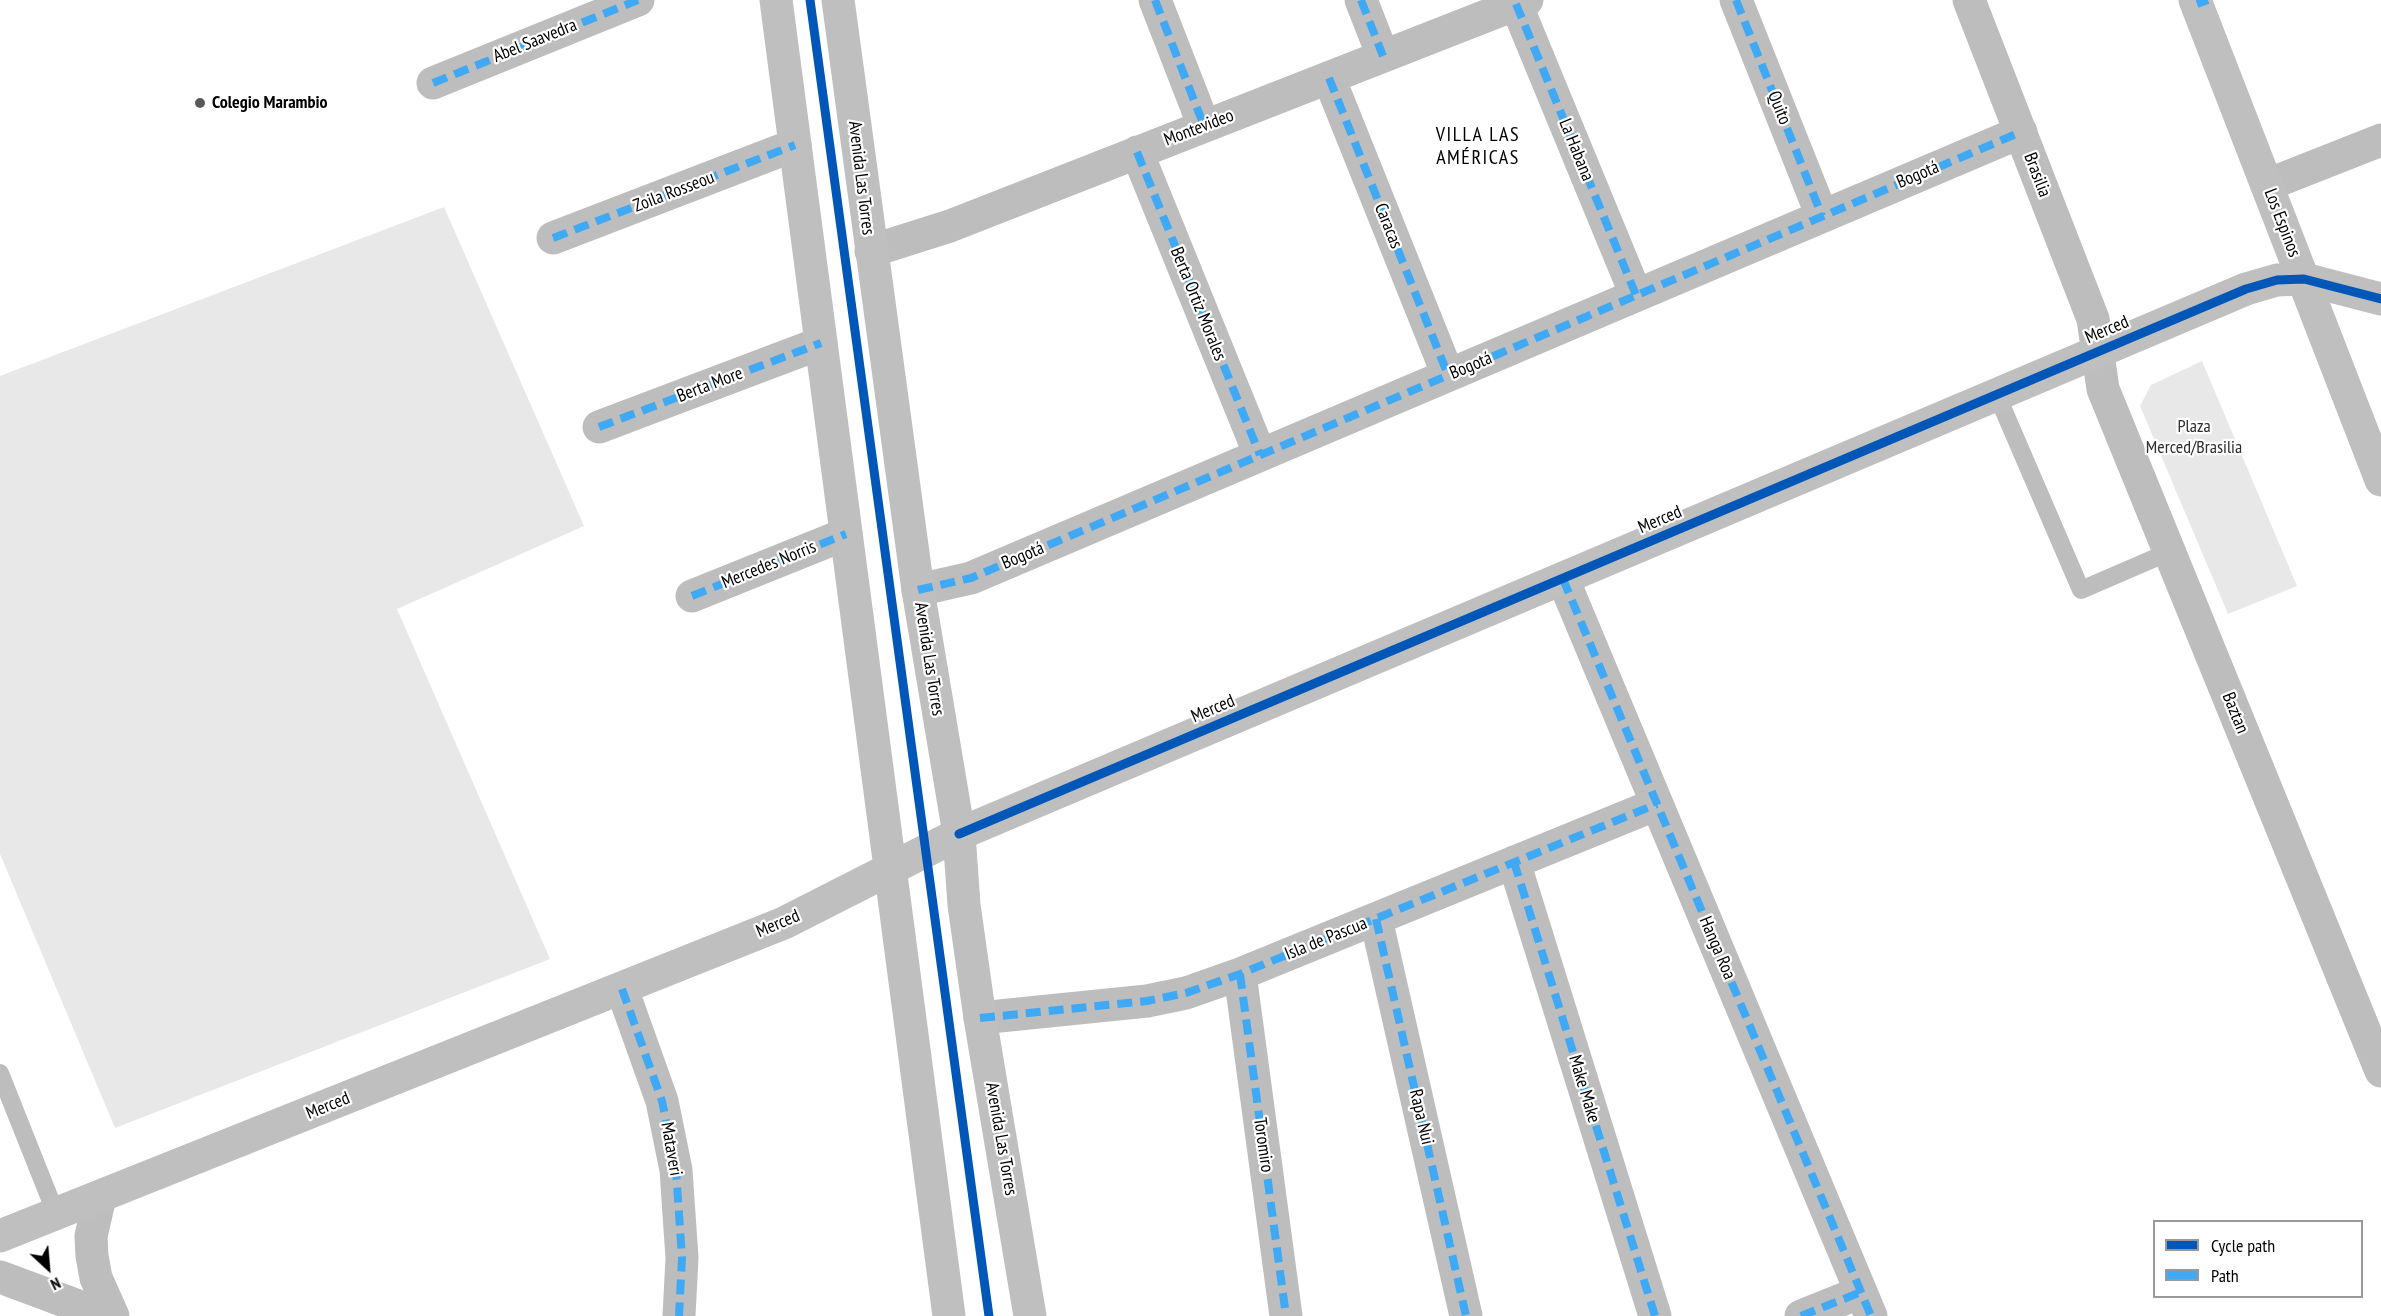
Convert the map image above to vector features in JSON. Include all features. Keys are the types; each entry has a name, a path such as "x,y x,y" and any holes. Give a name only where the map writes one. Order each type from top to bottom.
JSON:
{"main road":[{"path":"776,0 950,1316"},
{"name":"Avenida Las Torres","path":"838,0 918,590 959,834 964,905 980,1018 1030,1316"},
{"name":"Los Espinos","path":"2200,2 2267,185 2381,480"},
{"name":"Merced","path":"0,1236 783,923 959,834 2246,289 2277,280 2304,279 2381,299"}],"street":[{"name":"Abel Saavedra","path":"433,83 638,0"},
{"path":"1155,0 1204,126"},
{"path":"1360,0 1383,56"},
{"name":"Quito","path":"1736,0 1822,216"},
{"name":"Brasilia","path":"1969,0 2093,319 2098,352"},
{"name":"Montevideo","path":"871,251 925,235 1521,2"},
{"name":"La Habana","path":"1521,2 1635,295"},
{"name":"Caracas","path":"1329,78 1448,375"},
{"name":"Bogotá","path":"918,590 971,578 2021,132"},
{"path":"2267,185 2381,140"},
{"name":"Zoila Rosseou","path":"553,238 795,145"},
{"name":"Berta Ortiz Morales","path":"1137,153 1260,455"},
{"name":"Berta More","path":"598,427 821,343"},
{"name":"Baztan","path":"2098,352 2103,389 2381,1071"},
{"name":"Mercedes Norris","path":"692,596 846,534"},
{"name":"Hanga Roa","path":"1563,579 1866,1304"},
{"name":"Isla de Pascua","path":"980,1018 1147,1001 1186,993 1240,974 1657,804"},
{"name":"Make Make","path":"1514,862 1655,1316"},
{"name":"Rapa Nui","path":"1376,919 1466,1316"},
{"name":"Toromiro","path":"1240,974 1286,1316"},
{"name":"Mataveri","path":"622,989 653,1072 676,1170 682,1258 679,1316"},
{"path":"100,1197 93,1226 92,1256 96,1278 113,1316"},
{"path":"0,1277 105,1316"},
{"path":"1801,1316 1866,1304"}],"lane":[{"path":"1996,395 2081,590 2169,552"},
{"path":"0,1073 4,1092 56,1214"}],"green space":[{"path":"444,207 584,526 397,609 550,959 115,1128 0,854 0,376"},
{"name":"Plaza Merced/Brasilia","path":"2202,361 2297,586 2228,614 2140,406 2151,385"}],"marked path":[{"path":"433,83 638,0"},
{"path":"1155,0 1204,126"},
{"path":"1361,0 1383,56"},
{"path":"1736,0 1822,216"},
{"path":"2197,4 2208,0"},
{"path":"1516,4 1636,295"},
{"path":"1329,78 1448,375"},
{"path":"918,590 971,578 2021,132"},
{"path":"553,238 795,145"},
{"path":"1137,152 1260,455"},
{"path":"599,427 821,343"},
{"path":"692,596 846,534"},
{"path":"1563,579 1871,1316"},
{"path":"980,1018 1147,1001 1186,993 1240,974 1657,804"},
{"path":"1514,862 1655,1316"},
{"path":"1376,919 1466,1316"},
{"path":"1240,974 1286,1316"},
{"path":"622,989 662,1101 676,1170 682,1258 679,1316"},
{"path":"1801,1316 1861,1292"}],"cycle path":[{"path":"810,0 989,1316"},
{"path":"959,834 2246,289 2277,280 2304,279 2381,299"}],"place":[{"name":"Colegio Marambio","path":"200,103"}],"district":[{"name":"VILLA LAS AMÉRICAS","path":"1478,146"}]}
